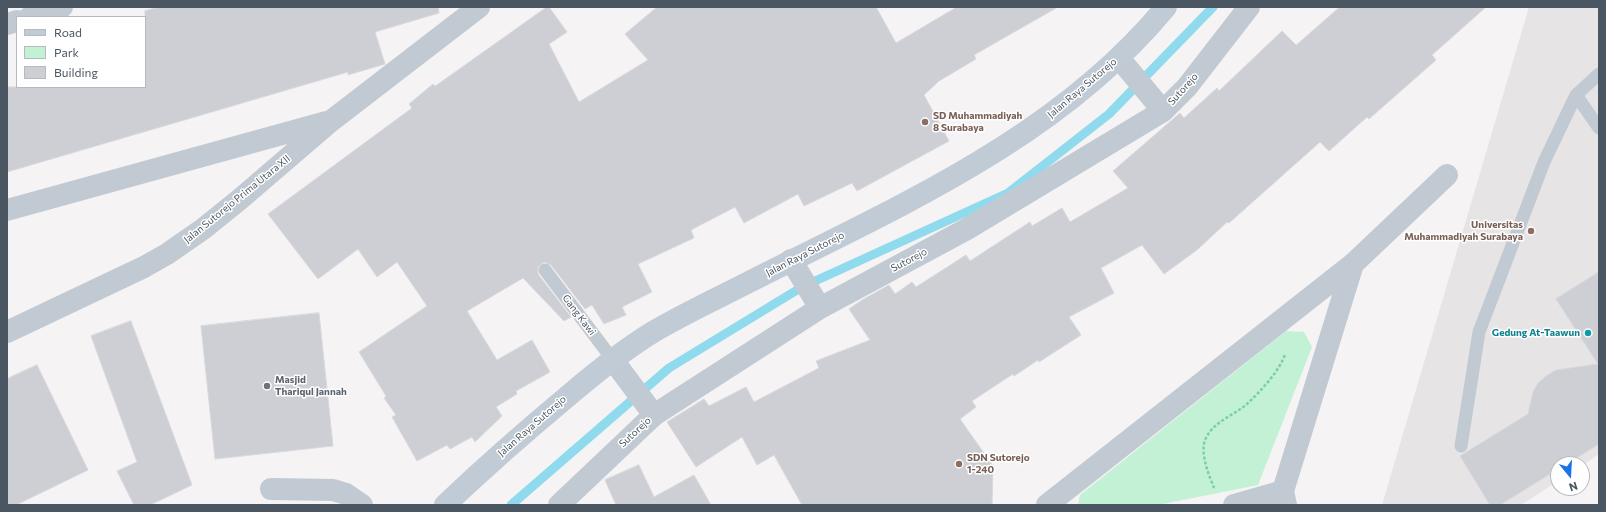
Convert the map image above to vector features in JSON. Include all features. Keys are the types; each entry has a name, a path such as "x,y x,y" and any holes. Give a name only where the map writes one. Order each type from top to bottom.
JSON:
{"main road":[{"name":"Jalan Raya Sutorejo","path":"445,505 514,440 598,370 619,366 628,348 684,315 797,270 1020,137 1061,108 1119,58 1152,24 1166,7"}],"street":[{"path":"33,16 62,7"},
{"name":"Sutorejo","path":"559,505 653,412 818,304 967,229 1158,104 1187,87 1249,7"},
{"name":"Jalan Sutorejo Prima Utara XII","path":"7,332 138,270 167,254 239,200 331,121 473,9"},
{"path":"1119,58 1158,104"},
{"name":"Jalan Sutorejo Prima Utara XII","path":"7,210 331,121"},
{"path":"1047,505 1353,264 1447,175"},
{"path":"1234,505 1285,498 1353,264"},
{"path":"797,270 818,304"},
{"path":"619,366 653,412"},
{"path":"271,489 333,490 346,494 362,505"}],"lane":[{"path":"1461,446 1479,332 1544,162 1576,95 1599,74"},
{"path":"1576,95 1599,128"},
{"name":"Gang Kawi","path":"545,270 619,366"}],"path":[{"path":"1214,490 1205,460 1205,441 1216,424 1248,403 1273,376 1284,358 1289,339 1282,319"}],"shaded area":[{"name":"Universitas Muhammadiyah Surabaya","path":"1529,7 1599,7 1599,454 1590,460 1590,456 1550,456 1550,486 1521,505 1382,505"}],"green space":[{"path":"1286,331 1304,332 1312,347 1258,485 1158,505 1078,505 1080,495"}],"building":[{"path":"160,7 438,7 439,13 375,32 385,64 348,75 348,72 7,172 7,87 146,88 145,11"},
{"path":"549,7 567,32 549,44 579,102 648,60 625,34 657,7 876,7 896,43 957,7 1058,7 974,55 976,59 939,81 924,95 949,141 857,191 852,183 804,206 798,194 744,223 735,207 691,230 694,238 638,264 652,292 622,307 626,315 604,324 592,305 585,309 551,265 544,262 538,267 538,274 571,317 564,321 523,278 467,311 497,360 532,340 550,372 516,391 517,394 496,407 502,416 475,442 472,437 450,449 447,445 417,461 392,417 396,415 384,398 386,396 359,352 427,306 397,262 377,277 358,249 318,279 268,214 412,108 409,104 433,84 435,86"},
{"path":"1340,7 1486,7 1432,55 1436,60 1369,119 1367,117 1329,151 1320,142 1229,223 1227,222 1197,250 1164,274 1142,245 1101,268 1114,293 1069,317 1081,335 1039,362 1038,360 1014,376 1013,374 972,401 976,407 960,419 993,466 992,505 802,505 774,455 757,465 742,437 696,467 667,422 704,399 709,406 746,387 754,402 819,368 816,361 870,340 849,309 889,285 895,294 912,282 916,287 966,255 970,261 1030,222 1032,226 1062,208 1070,222 1128,188 1113,171 1180,113 1184,118 1217,88 1219,91 1282,31 1296,45"},
{"path":"1599,272 1599,444 1580,456 1550,456 1550,474 1500,505 1490,505 1460,456 1528,414 1533,392 1538,383 1546,376 1556,370 1598,364 1556,299"},
{"name":"Masjid Thariqul Jannah","path":"319,313 333,446 215,459 201,326"},
{"path":"131,321 192,485 150,505 134,505 117,471 137,462 91,336"},
{"path":"37,365 88,470 16,505 7,505 7,379"},
{"path":"639,465 654,497 694,475 711,505 616,505 605,480"}],"waterway":[{"path":"511,505 669,368 802,287 1008,193 1109,114 1213,7"}],"place":[{"name":"SD Muhammadiyah 8 Surabaya","path":"925,122"},
{"name":"Universitas Muhammadiyah Surabaya","path":"1531,231"},
{"name":"Gedung At-Taawun","path":"1588,333"},
{"name":"Masjid Thariqul Jannah","path":"267,386"},
{"name":"SDN Sutorejo 1-240","path":"959,464"}]}
